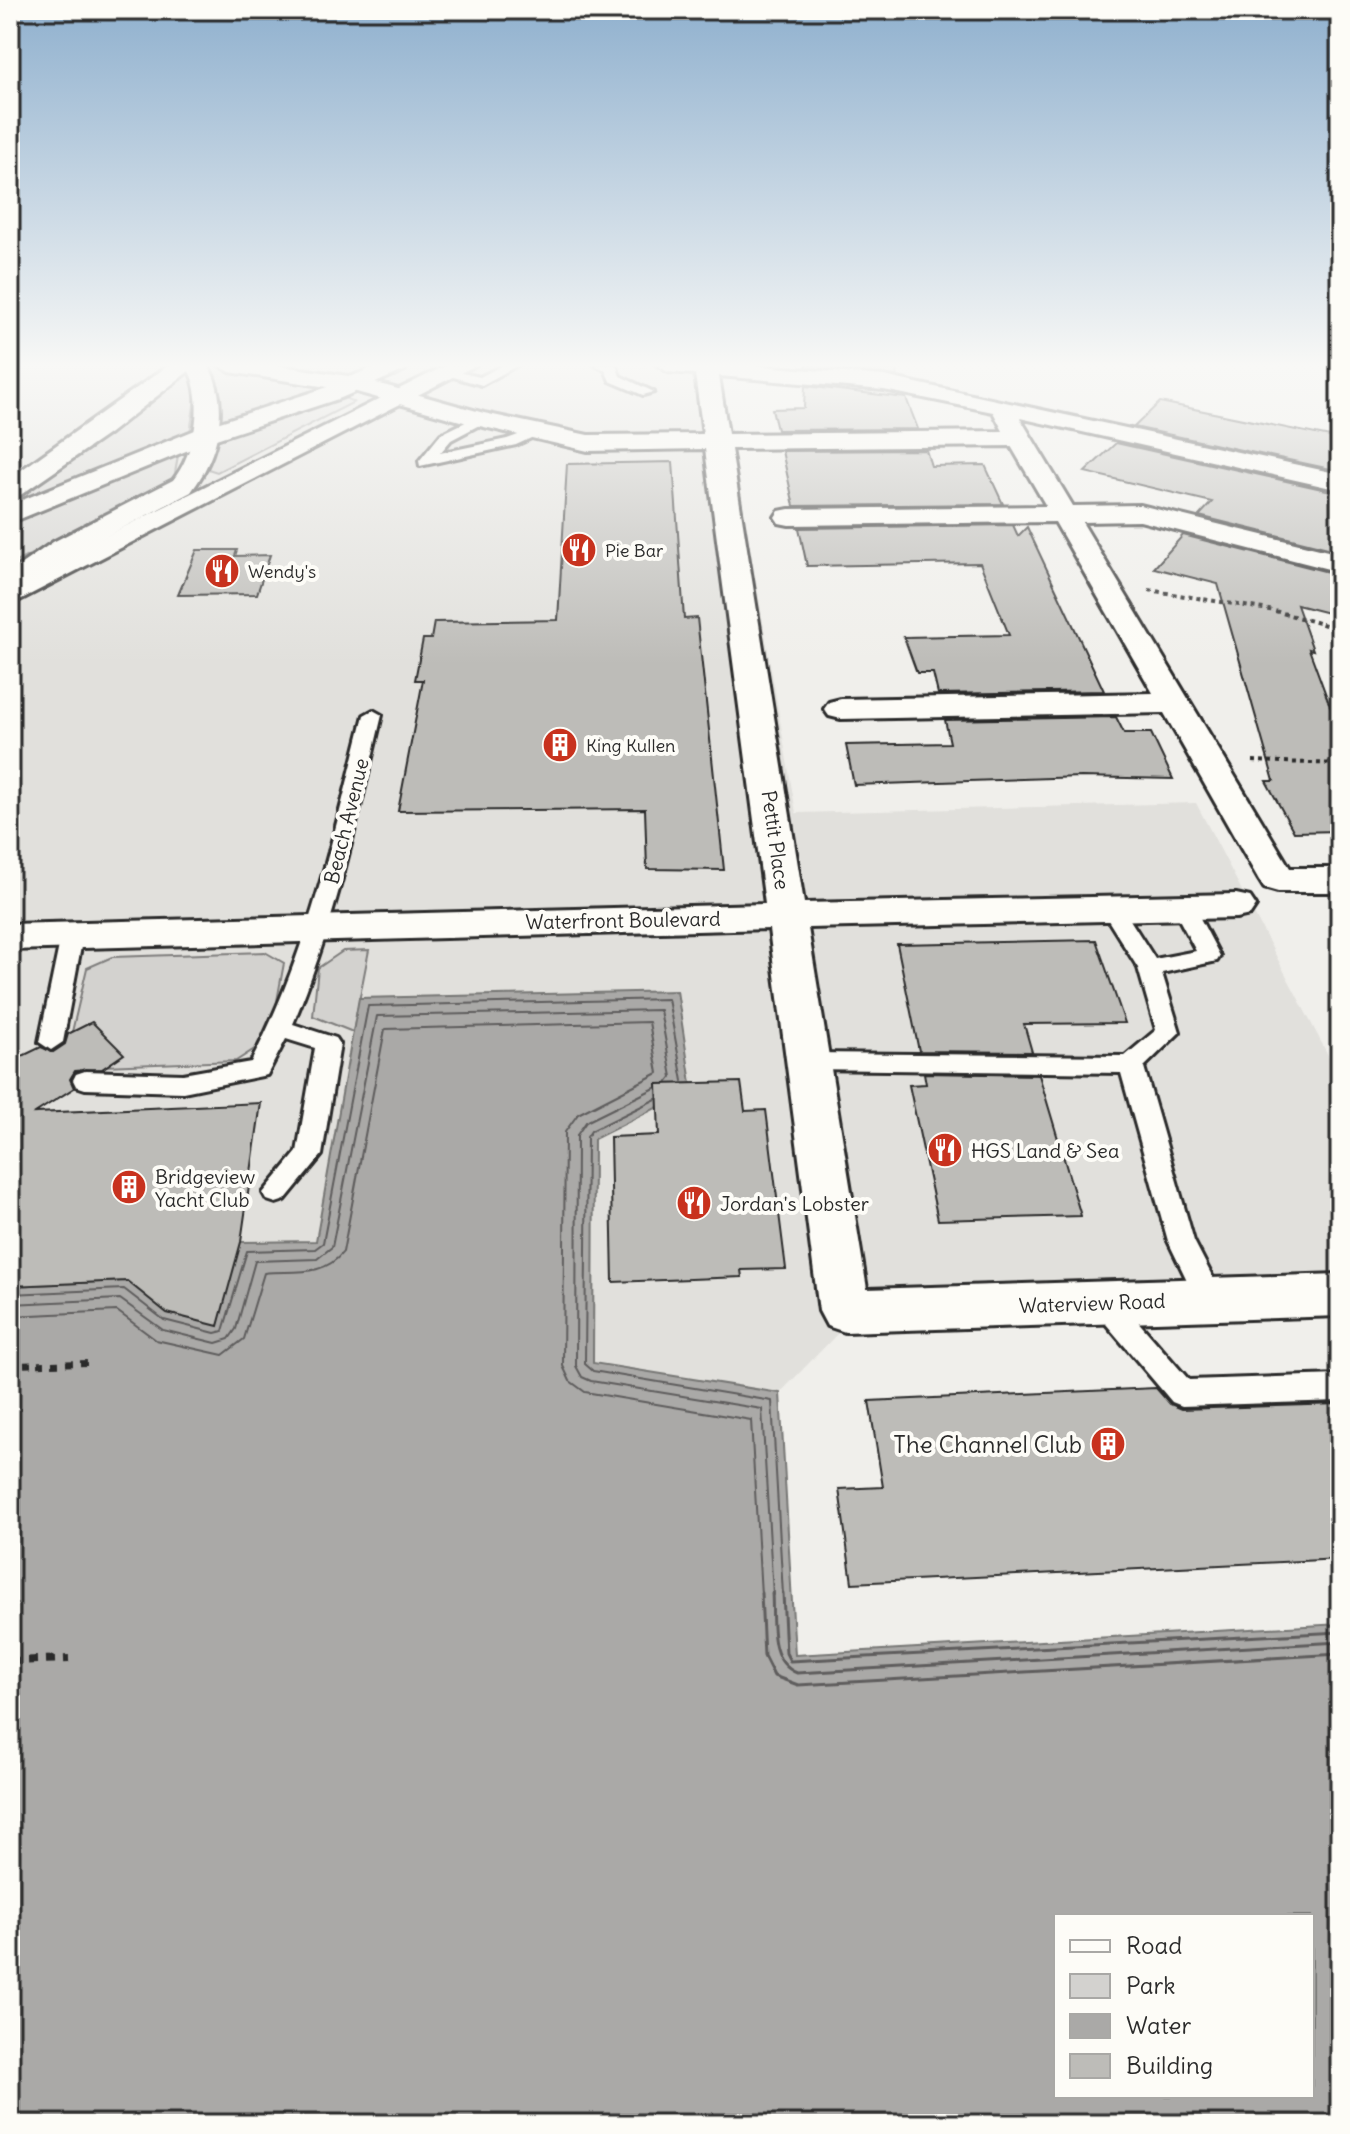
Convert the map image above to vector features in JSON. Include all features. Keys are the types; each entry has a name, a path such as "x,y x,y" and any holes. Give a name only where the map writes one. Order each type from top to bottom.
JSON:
{"street":[{"path":"12,488 47,465"},
{"path":"10,515 132,465"},
{"path":"10,586 63,548 182,486 197,465"},
{"path":"10,596 267,465"},
{"name":"Pettit Place","path":"721,465 845,1311"},
{"path":"1035,465 1278,880 1340,880"},
{"path":"1262,465 1340,482"},
{"path":"789,517 1140,513 1340,563"},
{"path":"841,709 1174,703"},
{"name":"Waterfront Boulevard","path":"10,937 318,926 1236,906"},
{"name":"Waterview Road","path":"845,1311 1340,1295"}],"lane":[{"name":"Beach Avenue","path":"85,1080 183,1083 259,1069 282,1029 318,926 373,715"},
{"path":"1149,968 1209,956 1184,908"},
{"path":"808,1061 1131,1065 1168,1032 1149,968 1112,909"},
{"path":"51,1042 72,936"},
{"path":"276,1193 309,1155 328,1044 282,1029"},
{"path":"1131,1065 1181,1241 1210,1299"},
{"path":"1105,1303 1182,1393 1340,1388"}],"path":[{"path":"1108,590 1188,593 1340,629"},
{"path":"1208,760 1340,764"},
{"path":"10,1365 87,1363"},
{"path":"10,1661 69,1659"}],"shaded area":[{"path":"10,465 736,465 796,813 1196,803 1340,1078 1340,1282 871,1299 780,1393 593,1363 594,1139 692,1090 677,991 360,998 316,1241 127,1281 10,1286"}],"green space":[{"path":"54,465 115,465 10,509 10,497"},
{"path":"153,465 176,465 174,478 163,487 10,565 10,520 82,489"},
{"path":"206,465 232,465 217,472 205,468"},
{"path":"369,950 353,1032 313,1016 318,968 343,951"},
{"path":"265,952 284,963 270,1039 236,1061 103,1066 72,1032 87,968 112,957"}],"water":[{"path":"677,991 692,1090 594,1139 593,1363 780,1393 795,1655 1340,1624 1340,2124 10,2124 10,1286 127,1281 241,1242 316,1241 359,998"}],"building":[{"name":"King Kullen","path":"567,465 673,465 684,619 697,618 724,870 647,869 645,809 398,811 423,680 415,680 423,639 431,639 434,622 558,620"},
{"path":"785,465 985,465 1003,504 794,506"},
{"path":"1093,465 1213,465 1340,493 1340,551 1199,516 1212,502 1085,472"},
{"path":"1310,465 1340,465 1340,471"},
{"path":"1013,525 1018,536 1027,527 1104,691 938,694 933,673 917,673 904,637 1009,635 980,563 807,566 799,528"},
{"path":"1183,535 1340,575 1340,616 1297,605 1313,650 1309,649 1340,733 1340,831 1294,832 1266,781 1274,781 1218,584 1154,568"},
{"path":"197,550 237,550 235,556 270,555 257,594 178,595"},
{"path":"1116,717 1124,733 1151,733 1173,779 1081,777 854,785 846,745 950,743 945,720"},
{"path":"1096,940 1125,1023 1024,1024 1032,1052 919,1051 897,944"},
{"name":"Bridgeview Yacht Club","path":"92,1022 124,1054 102,1069 75,1071 70,1079 74,1088 35,1113 261,1103 241,1242 218,1326 167,1313 127,1281 10,1286 10,1062 41,1047 53,1052 65,1044 68,1034"},
{"path":"924,1073 1039,1075 1081,1216 938,1220 909,1085 926,1084"},
{"name":"Jordan's Lobster","path":"741,1082 745,1111 766,1110 786,1269 741,1270 742,1277 613,1282 610,1137 659,1135 657,1084"},
{"name":"The Channel Club","path":"1156,1388 1170,1404 1182,1409 1340,1404 1340,1559 852,1583 839,1489 883,1487 869,1401"}],"place":[{"name":"Pie Bar","path":"579,550"},
{"name":"Wendy's","path":"222,571"},
{"name":"King Kullen","path":"560,745"},
{"name":"HGS Land & Sea","path":"945,1150"},
{"name":"Bridgeview Yacht Club","path":"129,1187"},
{"name":"Jordan's Lobster","path":"694,1203"},
{"name":"The Channel Club","path":"1108,1444"}]}
